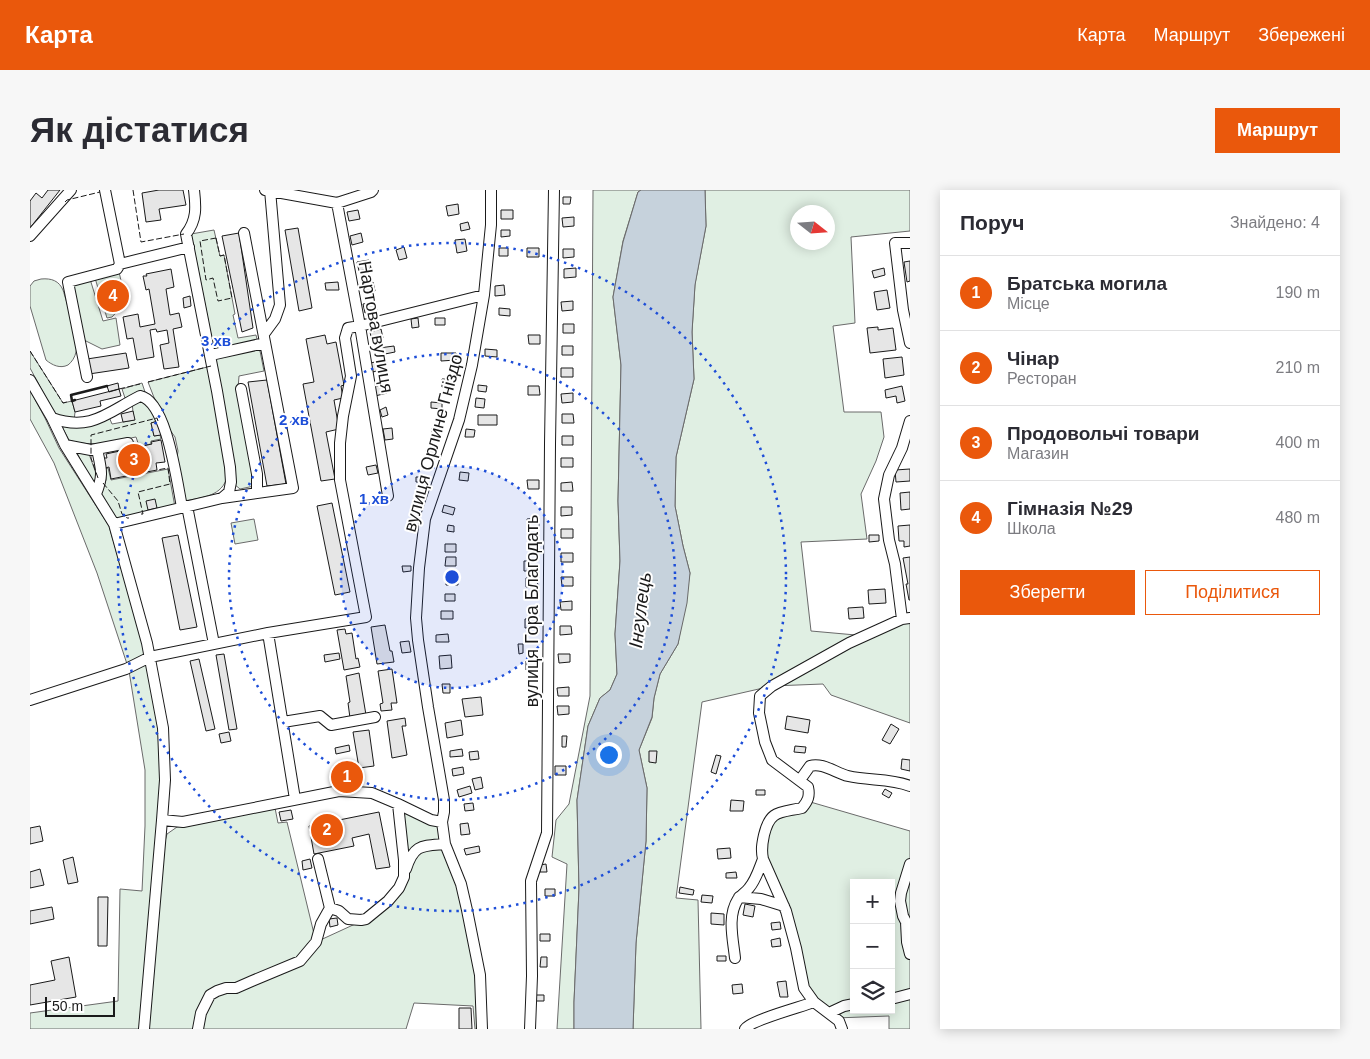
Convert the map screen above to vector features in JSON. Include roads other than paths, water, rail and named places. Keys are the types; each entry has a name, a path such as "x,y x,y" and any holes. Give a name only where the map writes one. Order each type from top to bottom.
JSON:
{"street":[{"path":"30,236 71,190"},
{"path":"104,190 120,264"},
{"path":"194,190 195,216 186,234 211,355 231,482 229,492 222,498"},
{"path":"211,355 264,338 275,319 280,305 268,190 337,202 373,190"},
{"path":"323,190 337,202"},
{"name":"вулиця Орлине Гніздо","path":"482,1029 480,975 467,910 461,884 445,844 442,822 444,800 428,707 416,618 419,568 425,519 460,420 472,365 484,295 491,225 491,190"},
{"name":"вулиця Гора Благодать","path":"530,1029 532,976 531,881 547,833 554,190"},
{"name":"Нартова вулиця","path":"337,202 388,496"},
{"path":"114,524 222,498 293,488 244,233"},
{"path":"910,242 895,243 903,310 910,343"},
{"path":"87,377 68,282 117,269 120,264 189,247"},
{"path":"30,700 126,669 150,656 268,632 366,617 340,480 340,443 351,376 344,338 348,328 484,295"},
{"path":"30,380 65,445 114,524 147,643 163,728 165,780 144,1029"},
{"path":"241,389 257,474 257,493"},
{"path":"52,418 67,422 98,420 140,396 146,397 153,404 161,416 167,436 214,644"},
{"path":"842,1029 839,1022 814,1002 804,988 796,948 784,906 761,851 767,823 773,816 802,808 809,795 808,787 772,760 765,742 759,713 760,696 772,686 849,643 906,618 889,540 884,499 889,475 902,448 910,421"},
{"path":"65,445 91,450 128,443"},
{"path":"96,494 101,481 102,471 97,449"},
{"path":"268,632 295,799"},
{"path":"283,722 320,716 331,725 375,717"},
{"path":"800,780 810,766 819,765 862,779 892,781 910,786"},
{"path":"162,820 183,822 339,791 372,793 431,820 442,822"},
{"path":"398,804 404,877"},
{"path":"330,908 339,911 348,919 366,919 388,901 399,888 408,863 417,849 425,846 445,844"},
{"path":"198,1029 201,1013 210,995 226,988 236,988 252,982 300,961 316,942 321,924 330,908 318,859"},
{"path":"735,958 731,923 733,910 739,897 753,883 763,859"},
{"path":"910,864 900,900 906,922 910,954"},
{"path":"739,897 761,899 784,906"},
{"path":"895,998 910,994"},
{"path":"745,1029 746,1026 759,1020 814,1002"},
{"path":"829,1013 850,1005"}],"water":[{"name":"Інгулець","path":"641,190 705,190 706,226 695,285 692,332 694,379 676,457 675,506 690,573 687,603 678,644 660,674 654,698 652,717 639,750 647,788 646,841 636,943 633,1029 574,1029 579,889 577,800 588,726 600,698 610,690 617,674 615,634 620,561 618,501 621,365 613,297 623,242 638,192"}],"place":[{"name":"Гімназія №29","path":"113,296"},
{"name":"Продовольчі товари","path":"134,460"},
{"name":"Братська могила","path":"347,777"},
{"name":"Чінар","path":"327,830"}]}
